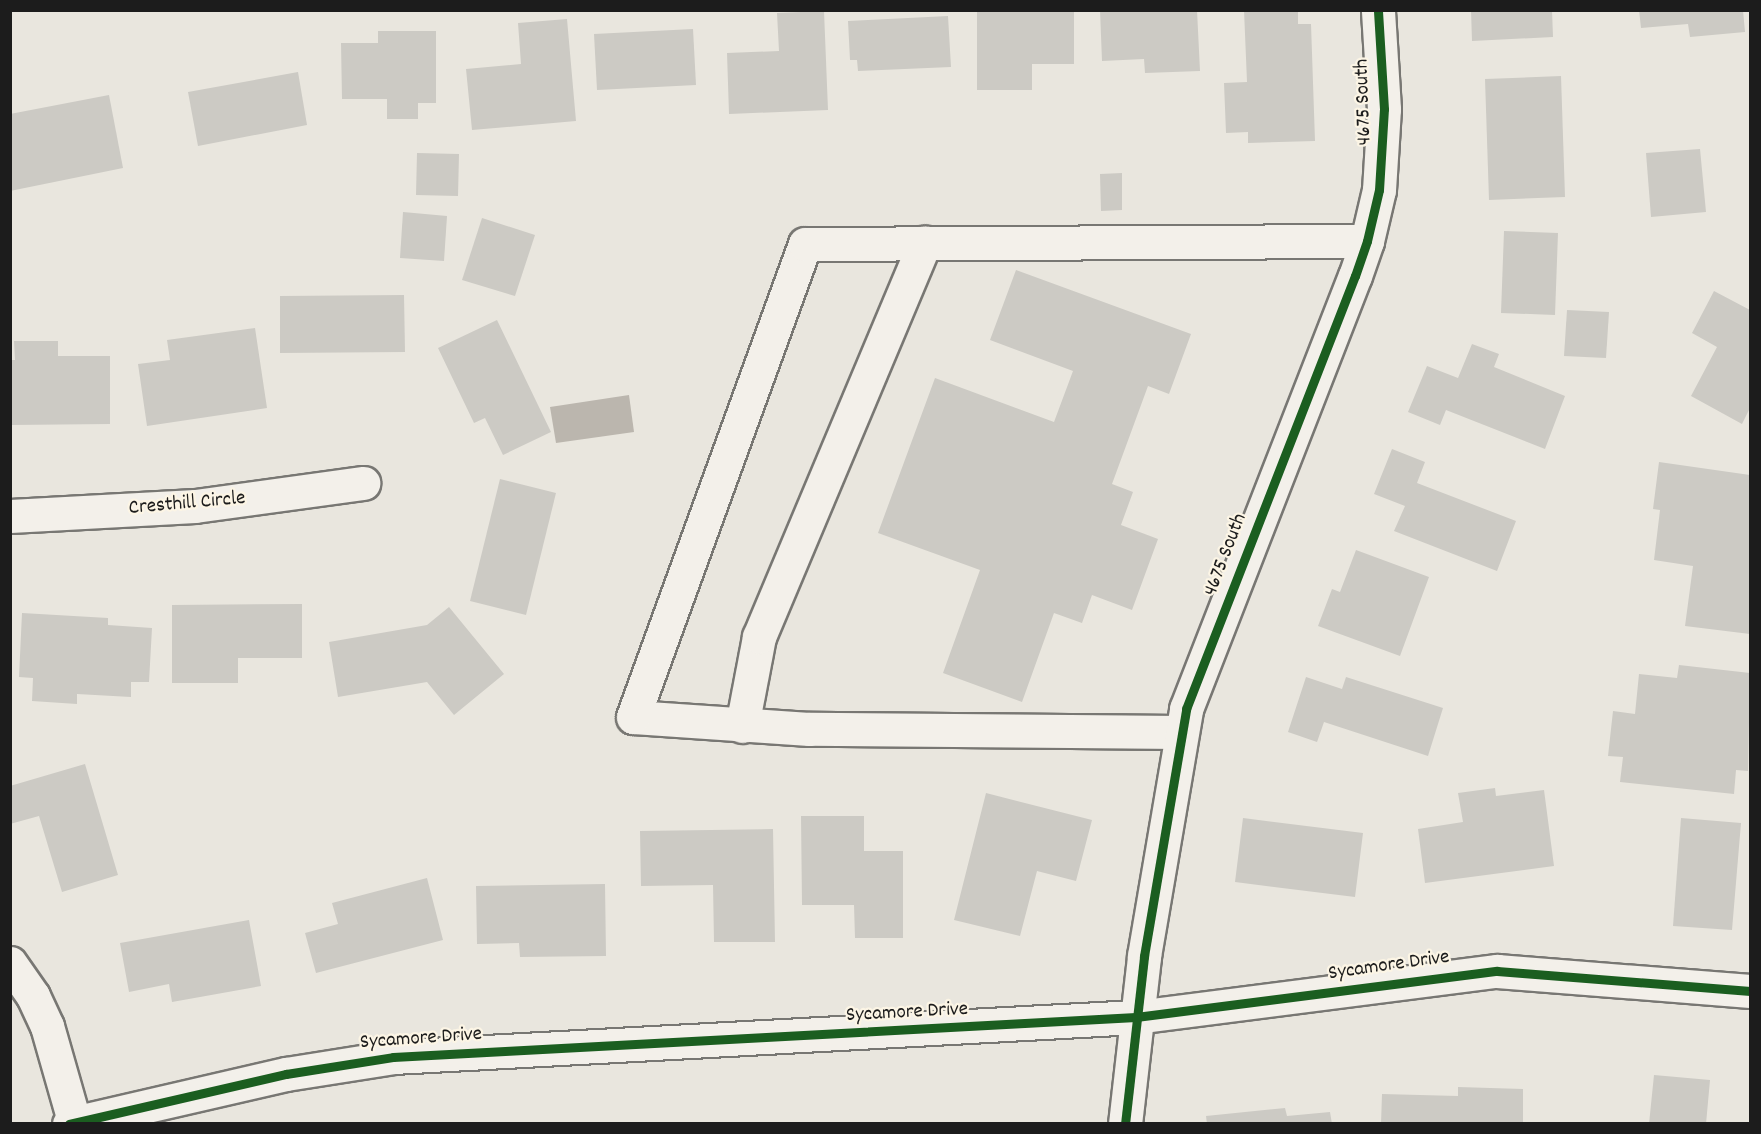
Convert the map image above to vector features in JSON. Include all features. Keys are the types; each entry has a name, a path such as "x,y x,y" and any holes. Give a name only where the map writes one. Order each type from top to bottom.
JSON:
{"street":[{"name":"4675 South","path":"1125,1124 1137,1017 1180,732 1194,687 1367,241 1379,190 1384,137 1378,10"},
{"path":"1180,732 809,729 633,717 805,244 1367,241"},
{"path":"742,726 759,637 925,243"},
{"name":"Cresthill Circle","path":"10,516 195,506 363,483"},
{"path":"10,963 33,996 47,1026 73,1123"},
{"name":"Sycamore Drive","path":"73,1123 320,1067 393,1057 1137,1017 1497,971 1750,991"}],"shaded area":[{"path":"629,395 634,432 556,443 550,407"}],"building":[{"path":"1100,10 1197,10 1200,71 1145,73 1144,59 1102,61"},
{"path":"1244,10 1298,10 1298,24 1311,24 1315,141 1248,143 1248,132 1226,133 1224,83 1247,82"},
{"path":"1471,10 1552,10 1553,37 1472,41"},
{"path":"1639,10 1743,10 1745,32 1690,37 1688,24 1641,28"},
{"path":"824,11 828,110 729,114 727,53 779,51 777,13"},
{"path":"977,12 1074,12 1074,64 1032,64 1032,90 977,90"},
{"path":"948,16 951,67 858,71 857,60 850,60 848,21"},
{"path":"567,19 576,121 472,130 466,69 521,64 518,23"},
{"path":"693,29 696,85 597,90 594,34"},
{"path":"378,31 436,31 436,103 418,103 418,119 387,119 387,99 342,99 341,43 378,43"},
{"path":"298,72 307,125 198,146 188,92"},
{"path":"1561,76 1565,197 1489,200 1485,79"},
{"path":"109,95 123,168 10,191 10,114"},
{"path":"1700,149 1706,212 1651,217 1646,153"},
{"path":"417,153 459,154 458,196 416,195"},
{"path":"1122,173 1122,210 1101,211 1100,174"},
{"path":"403,212 447,216 444,261 400,258"},
{"path":"482,218 535,235 515,296 462,280"},
{"path":"1504,231 1558,233 1555,315 1501,313"},
{"path":"1016,270 1191,334 1169,394 1148,386 1112,484 1133,492 1121,525 1158,539 1132,610 1092,595 1082,623 1054,613 1022,702 943,673 980,570 878,533 935,378 1054,422 1073,371 990,340"},
{"path":"1714,291 1750,310 1750,408 1742,424 1691,396 1717,347 1692,333"},
{"path":"404,295 405,352 280,353 280,296"},
{"path":"1567,310 1609,312 1606,358 1564,356"},
{"path":"497,320 551,432 503,455 485,418 474,423 438,348"},
{"path":"255,328 267,408 147,426 138,364 170,360 167,340"},
{"path":"14,341 58,341 58,356 110,356 110,424 10,425 10,360 15,360"},
{"path":"1472,344 1499,354 1494,367 1565,396 1545,449 1446,410 1440,425 1408,412 1427,366 1458,378"},
{"path":"1392,449 1425,462 1417,483 1516,521 1497,571 1394,531 1405,506 1374,494"},
{"path":"1659,462 1750,475 1750,634 1685,626 1693,566 1654,560 1660,510 1653,509"},
{"path":"500,479 556,493 526,615 470,601"},
{"path":"1356,550 1429,577 1400,656 1318,626 1332,589 1340,592"},
{"path":"302,604 302,658 238,658 238,683 172,683 172,605"},
{"path":"449,607 504,674 454,715 427,682 338,697 329,642 427,625"},
{"path":"22,613 108,618 108,625 152,628 149,682 131,682 131,697 77,694 77,704 32,701 33,678 19,677"},
{"path":"1679,665 1750,673 1748,771 1736,770 1734,794 1620,782 1623,757 1608,756 1613,711 1635,714 1639,674 1677,678"},
{"path":"1306,677 1342,689 1346,677 1443,708 1428,756 1324,722 1317,742 1288,732"},
{"path":"85,764 118,875 62,892 39,816 10,824 10,786"},
{"path":"1495,788 1496,796 1544,790 1554,866 1425,883 1418,829 1463,822 1458,793"},
{"path":"986,793 1092,820 1076,881 1037,871 1020,936 954,920"},
{"path":"801,816 864,816 864,851 903,851 903,938 855,938 854,905 802,905"},
{"path":"1243,818 1363,833 1355,897 1235,882"},
{"path":"1681,818 1741,823 1732,930 1673,926"},
{"path":"773,829 775,942 714,942 713,885 641,886 640,831"},
{"path":"427,878 443,940 316,973 305,933 338,924 332,903"},
{"path":"605,884 606,956 520,957 519,943 477,944 476,886"},
{"path":"249,920 261,986 172,1002 169,984 129,992 120,943"},
{"path":"1654,1075 1710,1080 1706,1124 1649,1124"},
{"path":"1458,1087 1523,1089 1523,1124 1381,1124 1382,1094 1458,1096"},
{"path":"1285,1108 1287,1116 1330,1112 1332,1124 1207,1124 1206,1116"}],"cycle path":[{"path":"1125,1124 1144,956 1186,709 1355,276 1367,241 1379,190 1384,109 1378,10"},
{"path":"69,1124 286,1074 393,1057 1136,1017 1497,971 1750,991"}]}
